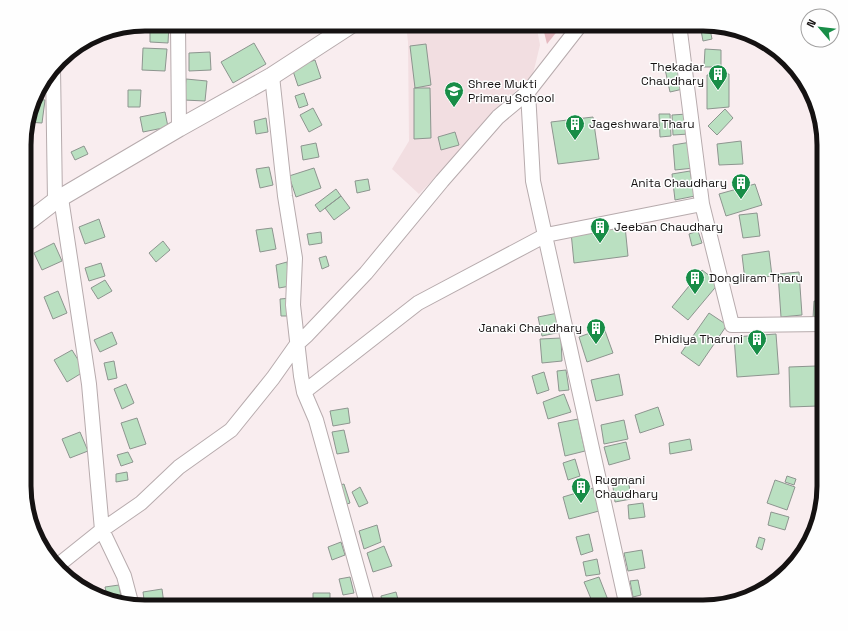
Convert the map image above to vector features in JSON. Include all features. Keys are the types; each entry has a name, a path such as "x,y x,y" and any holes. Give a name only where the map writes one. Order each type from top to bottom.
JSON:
{"street":[{"path":"178,31 179,128"},
{"path":"31,219 58,199 179,128 272,76 341,31"},
{"path":"61,563 102,530 141,503 179,467 231,430 273,378 297,344 307,336 366,273 442,181 498,117 528,92 576,31"},
{"path":"680,31 702,204 732,325 817,324"},
{"path":"272,76 285,196 295,258 293,305 304,392 316,420 366,600"},
{"path":"53,78 58,199 89,384 102,530 124,576 130,599"},
{"path":"528,92 533,181 625,600"},
{"path":"304,392 418,303 546,235 702,204"}],"shaded area":[{"name":"Shree Mukti Primary School","path":"407,31 537,31 540,45 533,74 478,128 467,145 419,194 392,169 409,141"},
{"path":"544,31 557,31 547,44"}],"building":[{"path":"150,31 169,31 168,43 150,42"},
{"path":"701,31 710,31 712,39 703,41"},
{"path":"254,43 266,64 233,83 221,62"},
{"path":"426,44 431,85 415,88 410,46"},
{"path":"143,48 167,49 165,71 142,70"},
{"path":"705,49 721,50 721,67 704,67"},
{"path":"210,52 211,70 189,71 189,53"},
{"path":"315,60 321,78 298,86 292,68"},
{"path":"678,66 683,89 670,92 665,69"},
{"name":"Thekadar Chaudhary","path":"729,74 729,107 707,109 707,75"},
{"path":"186,79 207,81 205,101 184,100"},
{"path":"414,88 430,88 431,138 414,139"},
{"path":"128,90 141,90 140,107 128,107"},
{"path":"304,93 308,105 299,108 295,96"},
{"path":"41,100 45,100 42,123 34,122"},
{"path":"313,108 322,125 309,132 300,115"},
{"path":"725,109 733,118 717,135 708,126"},
{"path":"165,112 168,127 143,132 140,117"},
{"path":"659,114 670,114 671,136 660,137"},
{"path":"687,114 689,134 673,135 672,115"},
{"name":"Jageshwara Tharu","path":"593,117 599,159 558,164 551,122"},
{"path":"266,118 268,132 256,134 254,121"},
{"path":"455,132 459,145 441,150 438,137"},
{"path":"741,141 743,164 719,165 717,144"},
{"path":"691,142 694,168 675,170 673,145"},
{"path":"316,143 319,157 303,160 301,146"},
{"path":"84,146 88,154 75,160 71,152"},
{"path":"269,167 273,185 260,188 256,169"},
{"path":"314,168 321,188 296,197 289,176"},
{"path":"690,171 695,196 675,200 672,174"},
{"path":"368,179 370,190 357,193 355,181"},
{"name":"Anita Chaudhary","path":"755,184 762,205 726,216 719,194"},
{"path":"336,189 341,196 320,212 315,205"},
{"path":"341,196 350,208 334,220 325,208"},
{"path":"757,213 760,236 743,238 739,215"},
{"path":"99,219 105,237 85,244 79,227"},
{"name":"Jeeban Chaudhary","path":"625,226 628,256 574,263 571,232"},
{"path":"272,228 276,249 260,252 256,230"},
{"path":"698,231 702,243 692,246 689,234"},
{"path":"321,232 322,243 309,245 307,234"},
{"path":"163,241 170,250 156,262 149,253"},
{"path":"54,243 62,261 42,270 34,253"},
{"path":"769,251 772,276 745,280 742,255"},
{"path":"326,256 329,266 322,269 319,258"},
{"path":"287,262 290,286 279,288 276,265"},
{"path":"101,263 105,276 89,281 85,268"},
{"name":"Dongliram Tharu","path":"702,270 719,283 688,320 672,307"},
{"path":"799,272 802,315 781,317 778,274"},
{"path":"105,280 112,291 98,299 91,288"},
{"path":"58,291 67,313 53,319 44,297"},
{"path":"291,298 292,316 281,316 280,299"},
{"path":"814,301 817,301 817,318 813,318"},
{"path":"558,313 561,332 542,336 538,317"},
{"path":"709,313 727,325 699,366 681,353"},
{"name":"Janaki Chaudhary","path":"604,328 613,353 587,362 579,337"},
{"path":"112,332 117,344 100,352 94,340"},
{"name":"Phidiya Tharuni","path":"776,334 779,374 737,377 734,337"},
{"path":"561,338 562,361 542,363 540,339"},
{"path":"72,350 85,371 67,382 54,360"},
{"path":"114,361 117,378 108,380 104,363"},
{"path":"816,366 817,406 790,407 789,367"},
{"path":"566,370 569,390 559,391 557,371"},
{"path":"544,372 549,390 537,394 532,376"},
{"path":"619,374 623,395 596,401 591,380"},
{"path":"126,384 134,403 122,409 114,389"},
{"path":"564,394 571,412 548,419 543,402"},
{"path":"658,407 664,425 640,433 635,415"},
{"path":"348,408 350,423 333,426 330,411"},
{"path":"137,418 146,444 130,449 121,423"},
{"path":"578,419 585,451 565,456 558,423"},
{"path":"624,420 628,439 604,444 601,425"},
{"path":"344,430 349,452 337,454 332,432"},
{"path":"80,432 88,451 70,458 62,439"},
{"path":"690,439 692,450 670,454 669,443"},
{"path":"626,442 630,459 609,465 604,447"},
{"path":"128,452 133,462 121,466 117,455"},
{"path":"575,459 580,476 568,480 563,463"},
{"path":"127,472 128,480 116,482 116,474"},
{"path":"787,476 796,479 794,485 785,482"},
{"path":"628,478 631,499 615,502 612,480"},
{"path":"775,480 795,487 787,510 767,503"},
{"path":"344,484 350,503 341,506 336,486"},
{"path":"360,487 368,503 359,507 352,492"},
{"name":"Rugmani Chaudhary","path":"593,488 599,511 569,519 563,497"},
{"path":"643,503 645,517 629,519 628,505"},
{"path":"771,512 789,517 785,530 768,525"},
{"path":"377,525 381,542 364,549 359,531"},
{"path":"589,534 593,551 581,555 576,537"},
{"path":"759,537 765,539 762,550 756,547"},
{"path":"341,542 345,555 332,560 328,547"},
{"path":"384,546 392,566 373,572 367,553"},
{"path":"642,550 645,568 628,571 624,553"},
{"path":"597,559 600,574 586,576 583,562"},
{"path":"350,577 354,593 343,595 339,579"},
{"path":"599,577 608,600 592,600 584,582"},
{"path":"638,580 641,595 633,597 630,581"},
{"path":"119,585 121,597 106,593 105,587"},
{"path":"162,589 163,600 144,600 143,592"},
{"path":"396,592 398,600 382,600 381,596"},
{"path":"313,593 330,593 330,600 313,600"}],"place":[{"name":"Thekadar Chaudhary","path":"718,91"},
{"name":"Shree Mukti Primary School","path":"454,108"},
{"name":"Jageshwara Tharu","path":"575,141"},
{"name":"Anita Chaudhary","path":"741,200"},
{"name":"Jeeban Chaudhary","path":"600,244"},
{"name":"Dongliram Tharu","path":"695,295"},
{"name":"Janaki Chaudhary","path":"596,345"},
{"name":"Phidiya Tharuni","path":"757,356"},
{"name":"Rugmani Chaudhary","path":"581,504"}]}
